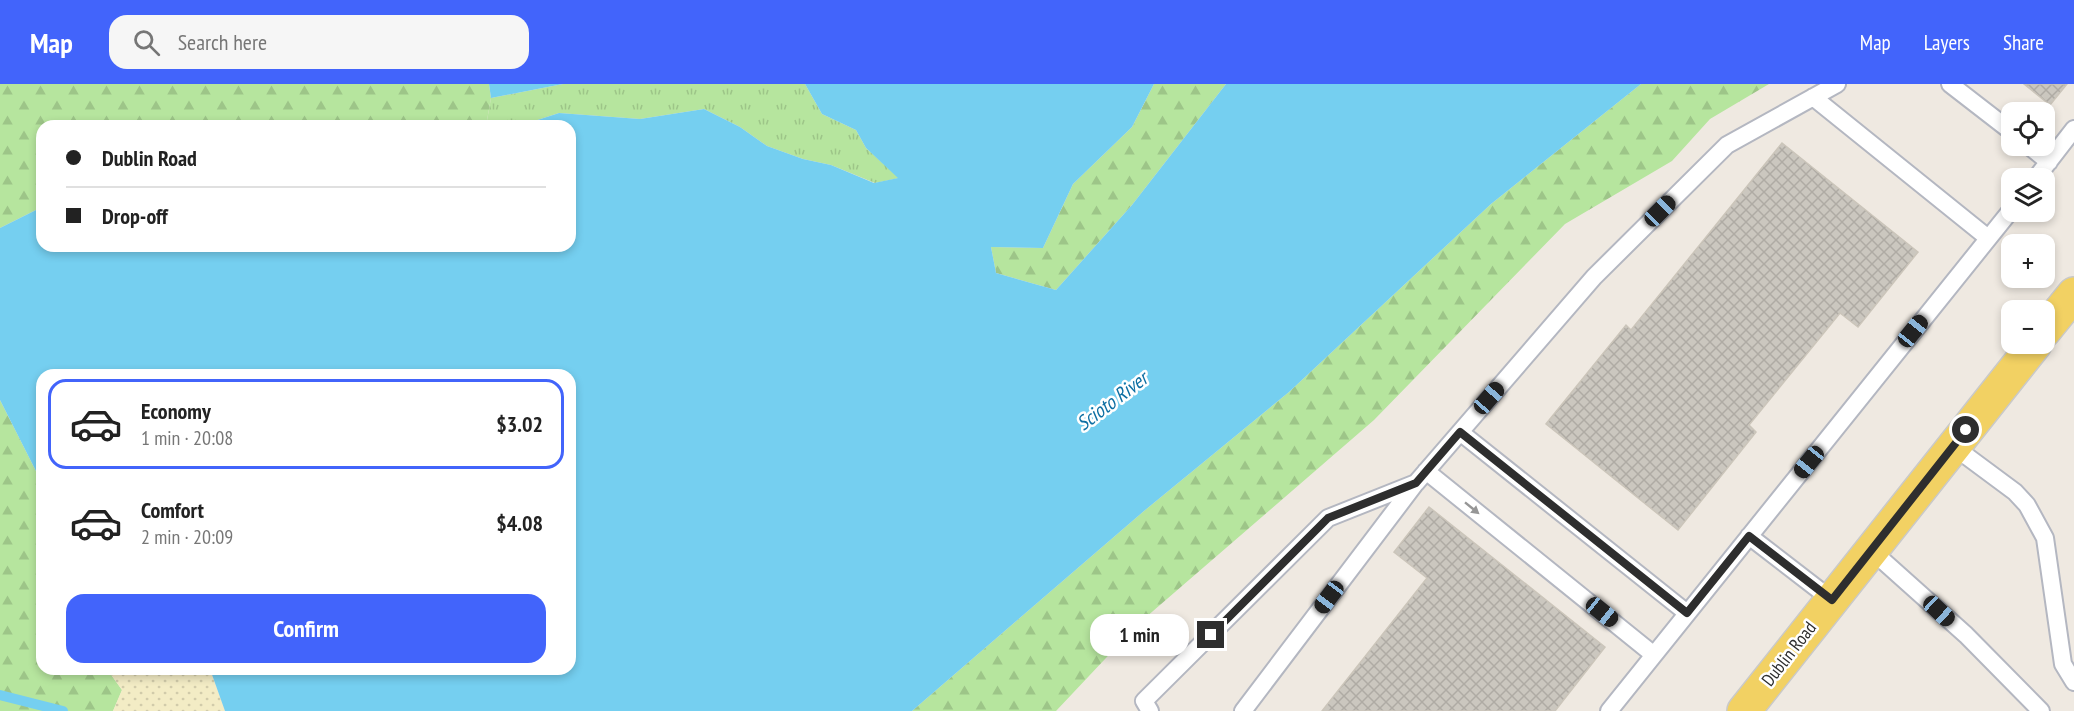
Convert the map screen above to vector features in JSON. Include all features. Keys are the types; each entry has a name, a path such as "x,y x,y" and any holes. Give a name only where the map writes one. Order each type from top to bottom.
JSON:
{"main road":[{"path":"2055,317 2074,294"},
{"name":"Dublin Road","path":"1744,711 2027,354"}],"lane":[{"path":"1243,711 1421,477 1594,277 1726,145 1837,84"},
{"path":"1950,84 2001,123"},
{"path":"1813,97 1988,238"},
{"path":"2044,168 2074,129"},
{"path":"2042,156 2049,162"},
{"path":"1609,711 2001,222"},
{"path":"1460,432 1687,613"},
{"path":"1953,446 2014,492 2027,505 2045,538 2062,664 2074,682"},
{"path":"1421,477 1654,654"},
{"path":"1147,706 1328,518 1421,477"},
{"path":"1749,536 1832,600"},
{"path":"1871,550 1966,635 2041,711"}],"green space":[{"path":"0,84 489,84 491,98 487,120 36,120 36,210 0,228"},
{"path":"563,84 805,84 822,114 856,130 866,148 899,178 875,183 831,165 803,159 767,146 740,127 704,109 640,119 559,113 537,120 487,120 491,98"},
{"path":"1154,84 1226,84 1132,205 1056,290 996,273 991,247 1043,248 1073,184 1132,127"},
{"path":"1641,84 1769,84 1710,119 1672,161 1565,224 1374,420 1138,624 1056,711 912,711 1144,511 1289,392 1491,204"},
{"path":"0,400 36,471 36,675 111,675 122,690 113,711 0,711"}],"sand":[{"path":"111,675 212,675 225,711 113,711 122,690"}],"water":[{"path":"489,84 563,84 491,98"},
{"name":"Scioto River","path":"805,84 1154,84 1132,127 1073,184 1043,248 991,247 996,273 1056,290 1132,205 1226,84 1641,84 1491,204 1289,392 1144,511 912,711 225,711 212,675 576,675 576,369 36,369 36,471 0,400 0,228 36,210 36,252 576,252 576,120 537,120 559,113 640,119 704,109 740,127 767,146 803,159 831,165 874,183 898,178 866,148 856,130 822,114"}],"building":[{"path":"2024,84 2067,84 2052,102 2046,102"},
{"path":"1782,143 1918,252 1858,327 1840,313 1749,425 1756,432 1678,530 1546,424 1626,325 1631,330"},
{"path":"1429,507 1605,647 1555,711 1322,711 1427,578 1394,552"}],"waterway":[{"path":"0,695 63,711"}],"route":[{"path":"1211,635 1328,518 1416,483 1460,432 1687,613 1749,536 1832,600 1966,430"}]}
